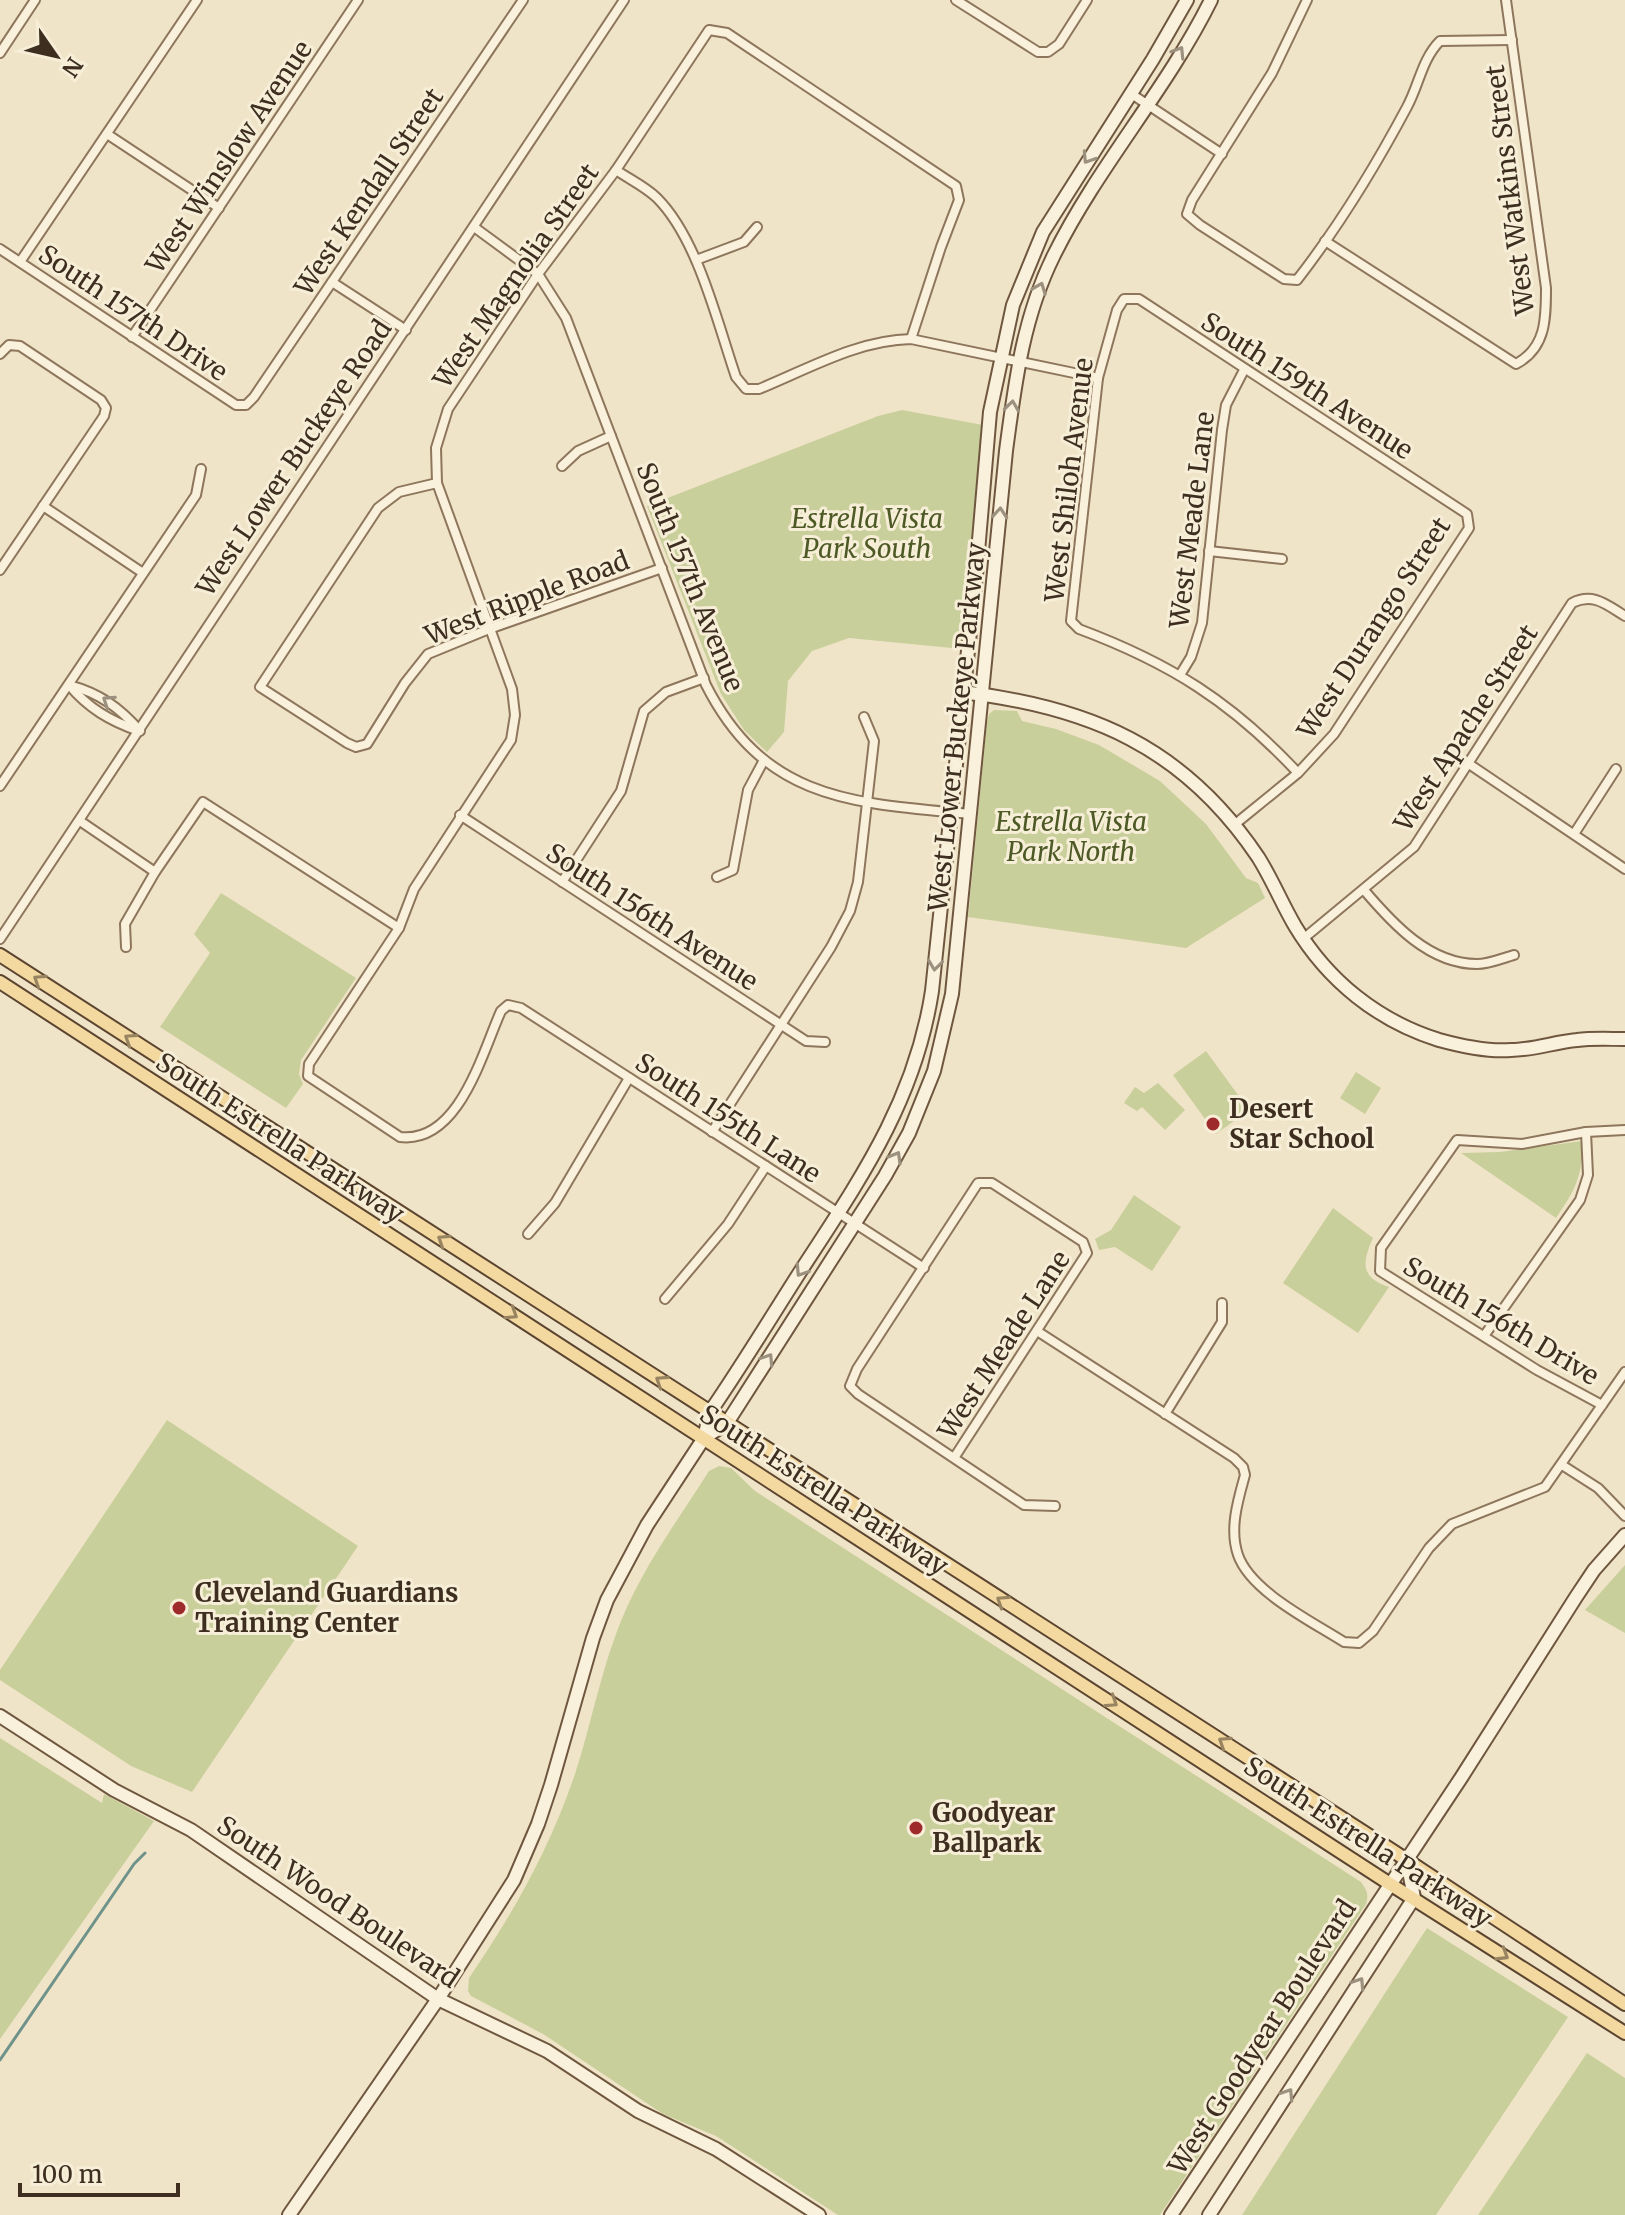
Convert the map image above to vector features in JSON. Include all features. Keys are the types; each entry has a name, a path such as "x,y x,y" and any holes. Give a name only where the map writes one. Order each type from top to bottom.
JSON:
{"main road":[{"name":"West Lower Buckeye Parkway","path":"438,1999 504,1897 524,1859 551,1785 607,1600 647,1525 704,1438 710,1412 890,1126 914,1067 927,1021 976,575 990,412 999,359 1013,305 1043,232 1187,0"},
{"name":"West Lower Buckeye Parkway","path":"704,1438 727,1423 855,1223 905,1141 934,1071 952,994 1006,451 1018,362 1034,304 1052,258 1075,214 1211,0"},
{"path":"962,692 1057,709 1102,724 1123,734 1188,778 1234,825 1260,860 1303,939 1334,977 1362,1002 1405,1027 1470,1047 1510,1051 1580,1039 1625,1039"},
{"name":"South Estrella Parkway","path":"0,955 1407,1860 1625,2004"},
{"name":"South Estrella Parkway","path":"0,982 1390,1884 1625,2033"},
{"path":"1414,1898 1407,1860 1594,1570 1625,1535"},
{"name":"South Wood Boulevard","path":"0,1716 114,1790 195,1832 438,1999 547,2051 638,2111 716,2149 819,2215"},
{"name":"West Goodyear Boulevard","path":"1171,2215 1407,1860"},
{"name":"West Goodyear Boulevard","path":"1209,2215 1414,1898"},
{"path":"289,2215 438,1999"}],"street":[{"path":"1,49 35,0"},
{"path":"20,262 197,0"},
{"name":"West Winslow Avenue","path":"132,337 358,0"},
{"name":"West Kendall Street","path":"246,405 523,0"},
{"name":"West Lower Buckeye Road","path":"0,939 624,0"},
{"path":"956,0 1038,52 1048,52 1059,44 1087,0"},
{"path":"1307,0 1272,73 1192,200 1187,214 1284,279 1297,280 1379,157 1409,103 1430,51 1440,41 1512,40"},
{"name":"West Watkins Street","path":"1325,241 1516,364 1530,357 1546,326 1546,288 1506,0"},
{"name":"West Magnolia Street","path":"437,483 436,448 448,409 538,274 616,170 709,30 727,33 956,186 959,200 911,339"},
{"path":"1130,93 1222,154"},
{"path":"107,134 219,208"},
{"path":"616,170 656,196 680,225 696,260 736,377 746,389 759,389 865,345 911,339 1098,378"},
{"name":"South 157th Avenue","path":"474,227 538,274 566,318 704,678 728,724 764,760 826,794 970,814"},
{"path":"696,260 744,242 757,227"},
{"name":"South 157th Drive","path":"0,249 236,405 246,405"},
{"path":"332,282 406,330"},
{"name":"South 159th Avenue","path":"1124,299 1139,299 1467,514"},
{"name":"West Shiloh Avenue","path":"1124,299 1117,310 1098,378 1071,621 1079,629 1132,649 1180,675"},
{"path":"0,354 9,345 20,346 101,400 106,408 104,416 0,570"},
{"name":"West Meade Lane","path":"1180,675 1191,657 1202,623 1226,405 1244,370"},
{"path":"562,466 578,451 611,436"},
{"path":"0,786 196,495 201,469"},
{"path":"126,947 125,924 155,872 203,802 399,928 414,889 511,740 515,715 512,689 437,483"},
{"name":"West Ripple Road","path":"437,483 399,492 378,508 260,687 356,747 367,744 405,683 428,654 489,629 662,568"},
{"path":"43,506 143,573"},
{"name":"West Durango Street","path":"1234,825 1298,773 1334,734 1469,528 1467,514"},
{"path":"1209,551 1282,559"},
{"name":"West Apache Street","path":"1303,939 1414,847 1572,603 1583,597 1600,600 1625,616"},
{"path":"1180,675 1238,714 1298,773"},
{"path":"562,882 621,791 644,711 666,692 704,678"},
{"path":"69,685 93,691 123,711 140,731"},
{"path":"69,685 84,703 116,723 140,731"},
{"path":"712,1132 840,933 850,911 858,882 874,741 864,717"},
{"path":"717,877 733,870 748,790 764,760"},
{"path":"1469,764 1625,869"},
{"path":"1574,834 1616,769"},
{"name":"South 156th Avenue","path":"460,815 806,1041 825,1042"},
{"path":"80,821 155,872"},
{"path":"1364,890 1395,927 1417,943 1447,958 1478,964 1514,955"},
{"name":"South 155th Lane","path":"399,928 309,1064 308,1076 400,1137 411,1138 435,1129 457,1107 501,1011 508,1005 521,1008 924,1268"},
{"path":"528,1234 555,1203 629,1078"},
{"path":"1484,1336 1580,1200 1588,1175 1586,1132 1625,1130"},
{"name":"South 156th Drive","path":"1586,1132 1522,1144 1457,1140 1381,1248 1380,1271 1537,1370 1602,1405"},
{"path":"665,1299 728,1224 766,1166"},
{"name":"West Meade Lane","path":"924,1268 978,1183 992,1183 1083,1242 1087,1253 954,1458"},
{"path":"924,1268 857,1369 850,1386 1024,1505 1055,1506"},
{"path":"1165,1414 1222,1322 1222,1303"},
{"path":"1037,1331 1234,1458 1243,1467 1245,1475 1234,1527 1238,1557 1266,1592 1344,1642 1359,1643 1373,1631 1429,1548 1452,1524 1545,1487 1625,1372"},
{"path":"1562,1465 1598,1488 1625,1516"}],"green space":[{"name":"Estrella Vista Park South","path":"902,410 983,425 962,649 849,638 812,651 788,681 784,732 767,752 744,730 721,694 647,506 878,416"},
{"name":"Estrella Vista Park North","path":"994,710 1017,711 1022,721 1056,729 1099,745 1160,781 1206,824 1246,878 1258,883 1265,898 1186,948 968,917 987,722"},
{"path":"221,893 356,978 301,1060 299,1074 303,1084 286,1108 160,1027 210,953 194,934"},
{"path":"1206,1051 1249,1110 1216,1134 1173,1075"},
{"path":"1356,1072 1381,1088 1365,1114 1340,1098"},
{"path":"1158,1083 1185,1110 1165,1130 1142,1107 1137,1111 1124,1103 1135,1087 1144,1093"},
{"path":"1582,1141 1576,1182 1556,1218 1461,1153 1500,1152"},
{"path":"1134,1195 1181,1227 1152,1271 1115,1247 1099,1250 1095,1239 1111,1230"},
{"path":"1333,1208 1373,1238 1366,1268 1373,1279 1389,1287 1358,1333 1283,1283"},
{"name":"Cleveland Guardians Training Center","path":"167,1420 358,1546 192,1792 131,1766 0,1680 0,1670"},
{"name":"Goodyear Ballpark","path":"719,1466 731,1468 755,1491 1361,1882 1365,1888 1366,1904 1160,2215 838,2215 716,2136 663,2114 543,2034 471,1996 468,1991 469,1978 501,1929 554,1829 575,1774 610,1651 635,1591 709,1471"},
{"path":"1625,1565 1625,1633 1585,1610"},
{"path":"0,1738 102,1803 104,1794 154,1821 0,2039"},
{"path":"1427,1928 1568,2017 1436,2215 1242,2215"},
{"path":"1587,2053 1625,2078 1625,2215 1478,2215"}],"waterway":[{"path":"0,2060 134,1864 145,1853"}],"place":[{"name":"Desert Star School","path":"1213,1124"},
{"name":"Cleveland Guardians Training Center","path":"179,1608"},
{"name":"Goodyear Ballpark","path":"916,1828"}]}
